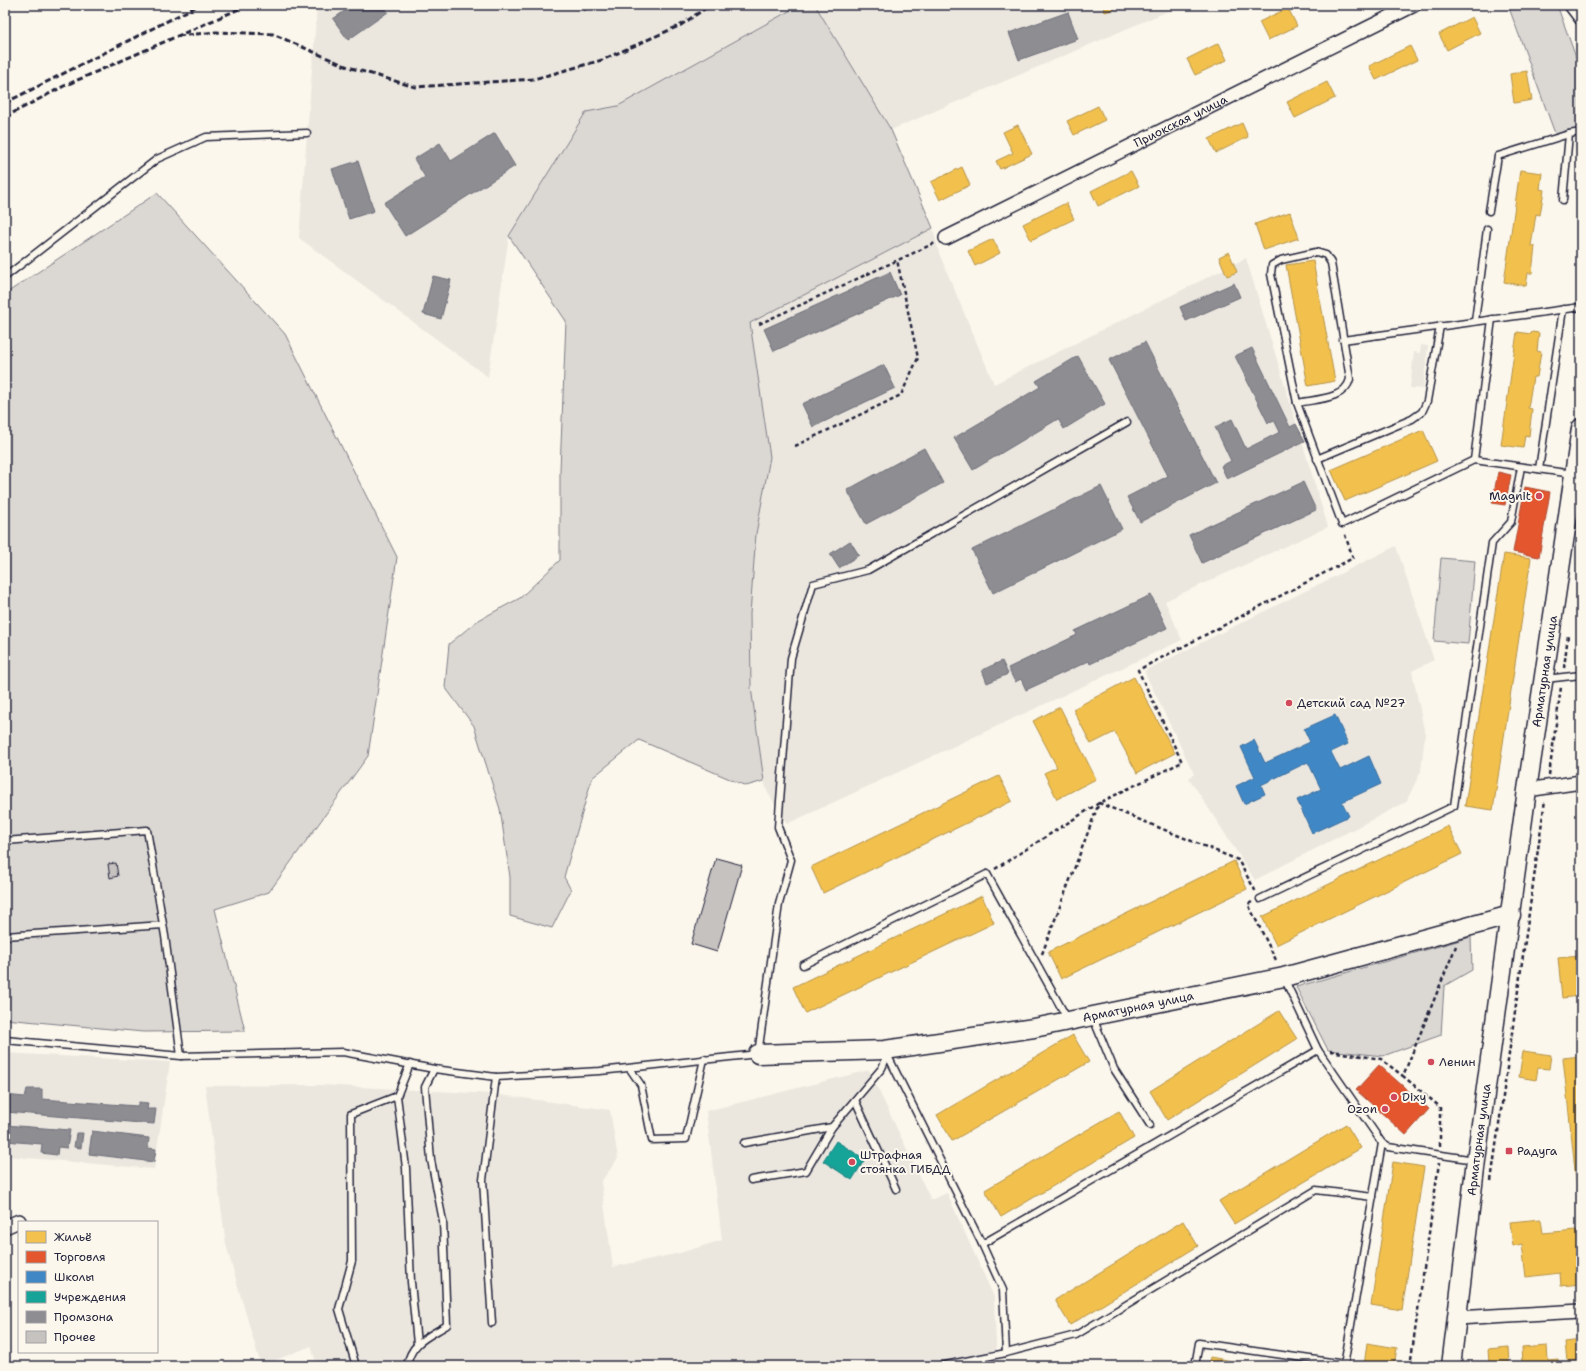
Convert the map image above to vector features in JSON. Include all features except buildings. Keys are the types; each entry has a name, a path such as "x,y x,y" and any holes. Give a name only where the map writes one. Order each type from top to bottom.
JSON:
{"street":[{"name":"Приокская улица","path":"946,238 1414,5"},
{"path":"1571,5 1581,18"},
{"name":"Арматурная улица","path":"1451,1366 1476,1160 1511,915 1526,790 1581,428"},
{"path":"1526,790 1581,782"},
{"name":"Арматурная улица","path":"758,1054 885,1050 1069,1021 1284,977 1511,915"},
{"path":"5,1227 18,1221"},
{"path":"1457,1318 1581,1311"}],"lane":[{"path":"5,276 157,159 206,137 307,132"},
{"path":"1489,211 1498,156 1569,134 1581,132"},
{"path":"1563,200 1569,134"},
{"path":"1475,322 1486,230"},
{"path":"1297,403 1340,394 1348,388 1350,379 1331,263 1326,255 1316,252 1281,260 1272,265 1271,274 1297,403 1342,524 1474,460 1575,474"},
{"path":"1343,340 1581,307"},
{"path":"1539,469 1562,309"},
{"path":"1474,460 1492,319"},
{"path":"1317,459 1412,418 1422,412 1427,401 1440,326"},
{"path":"5,1040 180,1056 343,1052 434,1069 496,1077 630,1069 704,1059 758,1054 779,904 791,860 778,828 791,658 813,584 868,570 1127,422"},
{"path":"1260,899 1454,806 1492,543 1511,522 1521,466"},
{"path":"1544,679 1581,675"},
{"path":"5,841 146,830 163,925 180,1056"},
{"path":"803,965 987,874 1069,1021"},
{"path":"5,936 163,925"},
{"path":"1284,977 1318,1050 1382,1143 1388,1147 1476,1160"},
{"path":"1093,1016 1114,1069 1150,1125"},
{"path":"751,1180 806,1171 832,1127 884,1064 885,1050"},
{"path":"885,1050 982,1244 1003,1290 1006,1353"},
{"path":"982,1244 1318,1050"},
{"path":"630,1069 641,1085 652,1140 686,1139 704,1059"},
{"path":"410,1064 397,1096 406,1168 411,1282 417,1344"},
{"path":"407,1366 409,1354 417,1344 447,1325 444,1221 431,1160 425,1087 434,1069"},
{"path":"492,1323 483,1180 496,1077"},
{"path":"356,1366 339,1309 352,1261 351,1114 397,1096"},
{"path":"855,1100 896,1189"},
{"path":"744,1143 832,1127"},
{"path":"1195,1366 1199,1343 1344,1365 1382,1143"},
{"path":"940,1366 1006,1353 1076,1335 1316,1190 1372,1197"}],"path":[{"path":"760,324 946,238"},
{"path":"795,446 901,395 918,358 897,260"},
{"path":"987,874 1099,803 1182,762 1138,670 1353,558 1342,524"},
{"path":"1491,1182 1568,632"},
{"path":"1099,803 1238,860 1260,899 1248,904 1284,977"},
{"path":"1038,966 1099,803"},
{"path":"1403,1076 1464,927"},
{"path":"1318,1050 1381,1059 1440,1107 1440,1155 1410,1366"}],"shaded area":[{"path":"317,5 800,5 618,106 586,112 509,236 488,377 299,238"},
{"path":"800,5 815,5 891,130 933,228 750,323 770,457 756,534 750,614 751,687 764,781 746,786 639,740 592,778 564,877 571,890 552,928 510,916 510,877 500,809 474,726 445,687 449,644 477,621 520,598 560,560 560,470 566,321 509,236 586,112 618,106"},
{"path":"815,5 1182,5 891,130"},
{"path":"1508,5 1557,5 1581,71 1581,130 1557,139"},
{"path":"157,193 285,334 397,557 368,756 269,892 215,909 245,1031 143,1032 5,1019 5,294"},
{"path":"933,228 939,253 994,384 1246,258 1328,527 1165,601 1182,640 787,824 767,791 764,781 751,687 750,614 756,534 770,457 750,323"},
{"path":"1421,345 1428,346 1423,389 1410,388 1414,352 1420,353"},
{"name":"Детский сад №27","path":"1396,546 1434,660 1412,671 1425,734 1421,771 1406,802 1255,880 1189,778 1194,774 1144,671"},
{"path":"1441,558 1475,561 1468,644 1434,641"},
{"path":"1471,937 1472,970 1444,986 1441,1035 1383,1056 1328,1050 1296,987"},
{"path":"5,1053 170,1062 154,1169 5,1156"},
{"path":"869,1070 931,1200 947,1193 994,1297 997,1366 317,1366 311,1346 261,1366 226,1245 205,1086 321,1085 493,1094 610,1110 618,1158 601,1182 613,1267 680,1253 722,1240 706,1111"}],"railway":[{"path":"5,103 199,5"},
{"path":"5,117 64,86 248,5"},
{"path":"178,36 216,32 273,34 348,67 415,87 534,79 602,60 681,25 710,5"}],"place":[{"name":"Magnit","path":"1539,496"},
{"name":"Детский сад №27","path":"1289,703"},
{"name":"Ленин","path":"1431,1062"},
{"name":"Dixy","path":"1394,1097"},
{"name":"Ozon","path":"1385,1109"},
{"name":"Радуга","path":"1509,1151"},
{"name":"Штрафная стоянка ГИБДД","path":"852,1162"}]}
